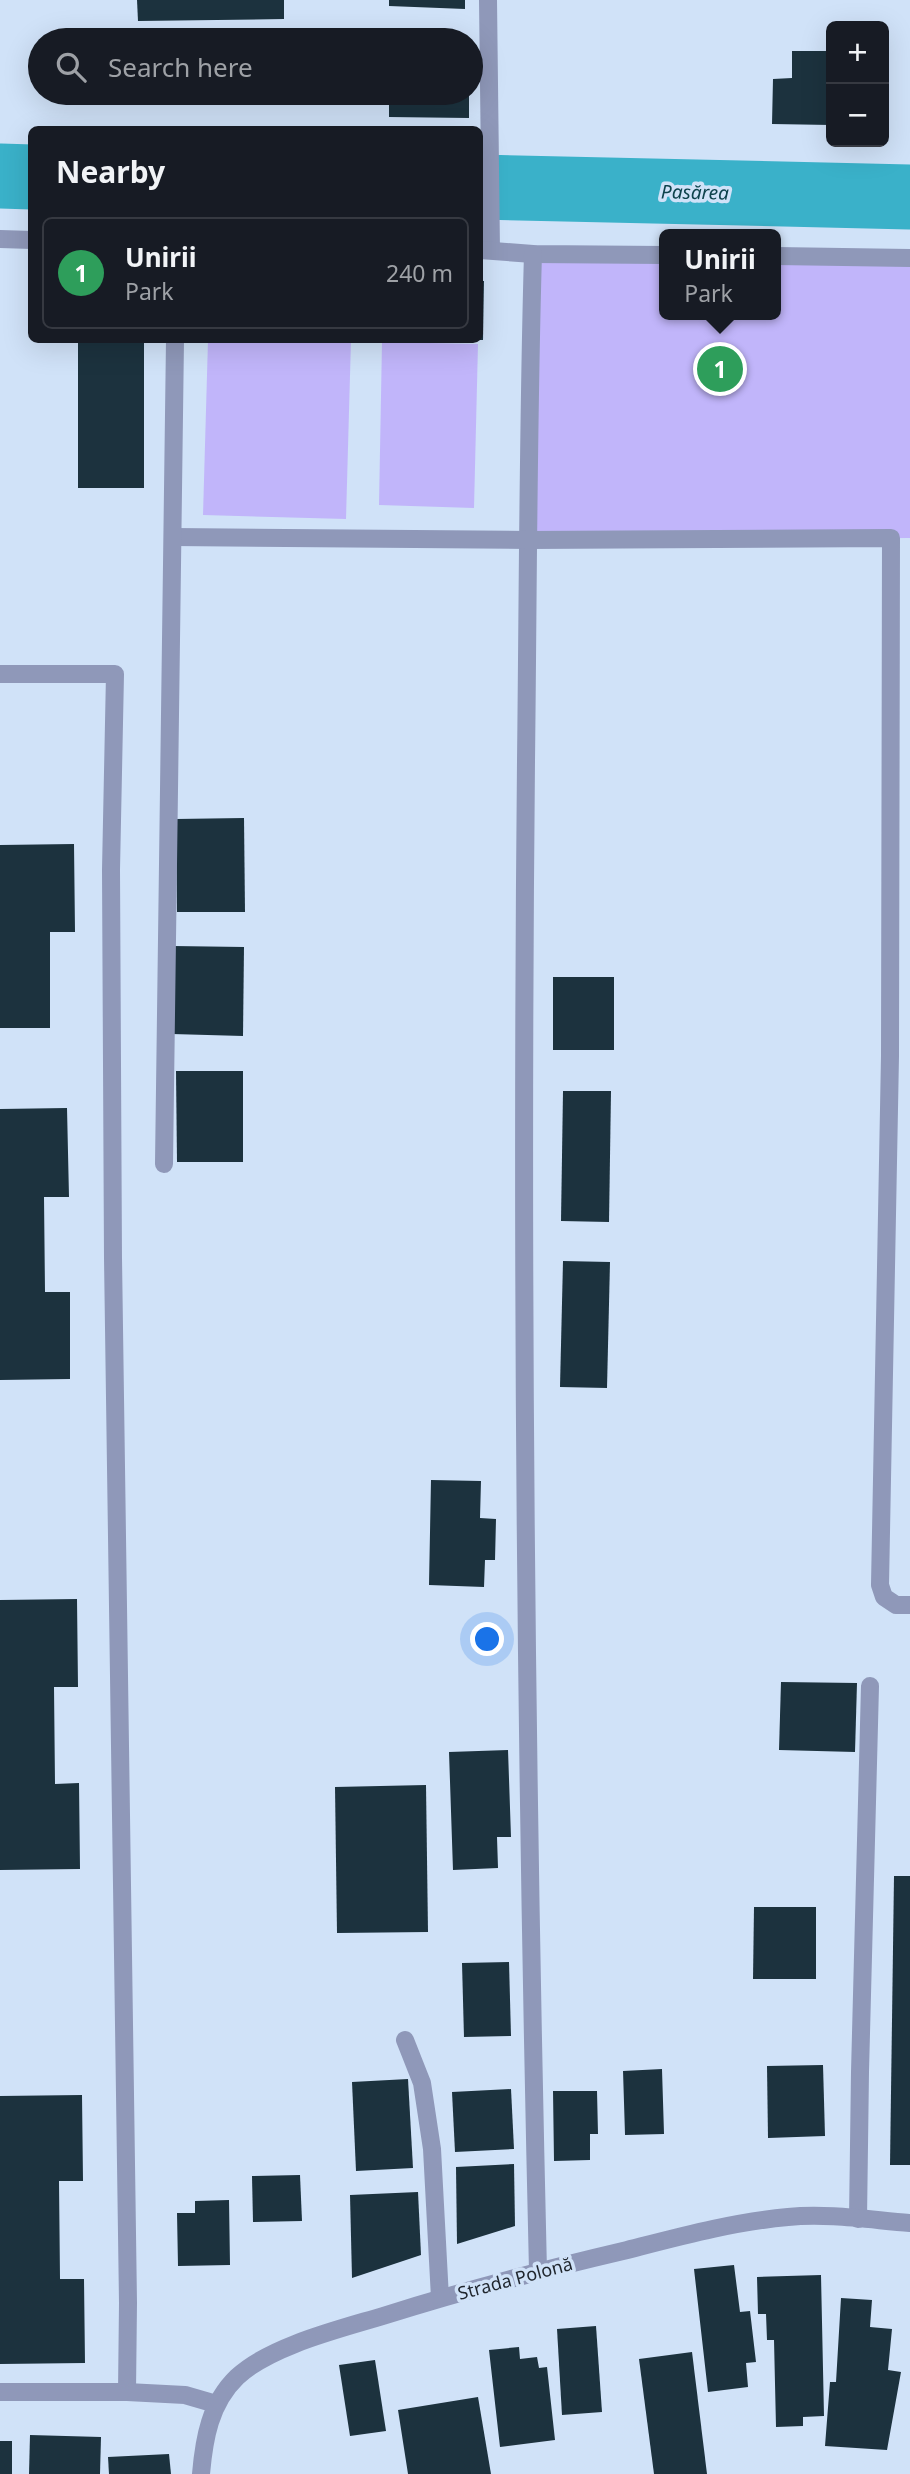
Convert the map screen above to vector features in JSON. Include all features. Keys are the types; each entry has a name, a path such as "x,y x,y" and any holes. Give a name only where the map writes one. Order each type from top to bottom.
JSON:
{"street":[{"path":"488,0 490,162 487,250 533,254 659,255"},
{"path":"0,239 28,240"},
{"path":"533,254 528,540 523,1443 529,1896 538,2271"},
{"path":"781,256 910,258"},
{"path":"164,1164 175,343"},
{"path":"173,537 528,540 891,538 890,1056 880,1585 884,1597 896,1605 910,1605"},
{"path":"0,674 115,674 111,870 113,1258 127,2392"},
{"path":"858,2219 870,1686"},
{"path":"405,2040 422,2083 430,2136 440,2298"},
{"name":"Strada Polonă","path":"201,2474 203,2444 216,2404 238,2377 271,2356 303,2341 440,2298 538,2271 738,2222 792,2216 910,2223"},
{"path":"0,2392 185,2395 216,2404"}],"shaded area":[{"path":"533,254 659,255 659,320 781,320 781,256 910,258 910,538 528,540"},
{"path":"208,343 351,343 346,519 203,515"},
{"path":"382,343 478,344 474,508 379,505"}],"building":[{"path":"137,0 284,0 284,19 138,21"},
{"path":"389,0 465,0 465,9 389,6"},
{"path":"792,51 826,51 826,125 772,124 773,79 792,78"},
{"path":"389,105 469,105 469,118 389,117"},
{"path":"78,343 144,343 144,488 78,488"},
{"path":"244,818 245,912 177,912 176,819"},
{"path":"74,844 75,932 50,932 50,1028 0,1028 0,845"},
{"path":"173,946 244,947 243,1036 172,1034"},
{"path":"553,977 614,977 614,1050 553,1050"},
{"path":"176,1071 243,1071 243,1162 177,1162"},
{"path":"563,1091 611,1091 609,1222 561,1221"},
{"path":"67,1108 69,1197 44,1197 45,1292 70,1292 70,1379 0,1380 0,1109"},
{"path":"563,1261 610,1262 607,1388 560,1387"},
{"path":"431,1480 481,1481 480,1518 496,1519 495,1560 485,1560 484,1587 429,1585"},
{"path":"77,1599 78,1687 54,1687 55,1784 79,1783 80,1869 0,1870 0,1600"},
{"path":"781,1682 857,1683 855,1752 779,1750"},
{"path":"508,1750 511,1837 497,1837 498,1868 453,1870 449,1752"},
{"path":"426,1785 428,1932 337,1933 335,1787"},
{"path":"894,1876 910,1876 910,2165 890,2165"},
{"path":"754,1907 816,1907 816,1979 753,1979"},
{"path":"509,1962 511,2036 464,2037 462,1963"},
{"path":"823,2065 825,2136 768,2138 767,2066"},
{"path":"662,2069 664,2134 625,2135 623,2071"},
{"path":"408,2079 413,2168 356,2171 352,2082"},
{"path":"511,2089 514,2149 455,2152 452,2092"},
{"path":"553,2091 597,2091 598,2134 590,2134 590,2160 554,2161"},
{"path":"82,2095 83,2181 59,2181 60,2279 84,2279 85,2363 0,2364 0,2096"},
{"path":"514,2164 515,2226 457,2244 456,2167"},
{"path":"300,2175 302,2221 253,2222 252,2176"},
{"path":"418,2192 421,2255 352,2278 350,2195"},
{"path":"229,2200 230,2265 178,2266 177,2213 195,2213 195,2201"},
{"path":"734,2265 740,2312 750,2311 756,2362 746,2363 748,2387 708,2392 694,2269"},
{"path":"821,2275 824,2416 803,2417 803,2426 776,2427 774,2340 767,2340 766,2314 758,2314 757,2277"},
{"path":"841,2298 872,2300 870,2327 892,2329 888,2370 901,2372 887,2450 825,2446 830,2382 836,2382"},
{"path":"596,2326 602,2412 562,2415 557,2329"},
{"path":"519,2347 520,2359 537,2357 539,2368 547,2367 555,2440 500,2447 489,2350"},
{"path":"692,2352 707,2474 654,2474 639,2359"},
{"path":"375,2360 386,2431 350,2436 339,2365"},
{"path":"478,2397 491,2474 408,2474 398,2410"},
{"path":"30,2435 101,2437 100,2474 29,2474"},
{"path":"0,2441 12,2441 12,2474 0,2474"},
{"path":"169,2454 171,2474 109,2474 108,2457"}],"waterway":[{"name":"Pasărea","path":"0,176 28,177"},
{"name":"Pasărea","path":"483,187 910,197"}],"place":[{"name":"Unirii","path":"720,369"}]}
